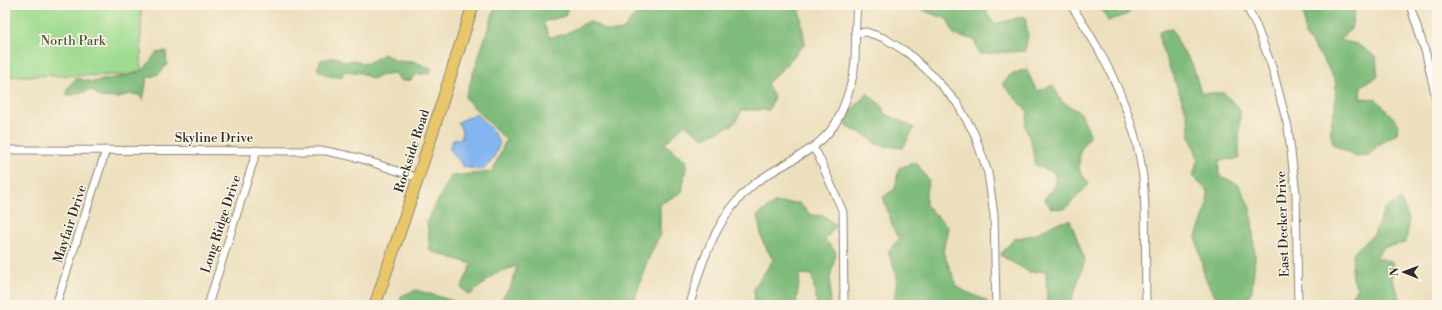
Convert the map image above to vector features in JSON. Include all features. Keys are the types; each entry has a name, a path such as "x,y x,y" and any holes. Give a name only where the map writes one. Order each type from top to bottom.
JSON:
{"main road":[{"name":"Rockside Road","path":"375,305 418,178 473,5"}],"street":[{"path":"690,305 696,278 712,240 730,207 754,184 813,148 826,135 838,119 851,87 855,60 855,33 858,5"},
{"path":"1071,5 1103,55 1121,94 1138,149 1144,206 1146,305"},
{"name":"East Decker Drive","path":"1246,5 1256,25 1272,67 1288,127 1296,194 1298,305"},
{"path":"1410,5 1426,54 1437,102"},
{"path":"855,33 866,32 884,38 908,53 932,75 957,103 974,133 988,173 994,215 996,305"},
{"path":"813,148 818,155 843,212 844,305"},
{"name":"Skyline Drive","path":"5,150 326,151 359,158 418,178"},
{"name":"Mayfair Drive","path":"56,305 106,150"},
{"name":"Long Ridge Drive","path":"208,305 257,150"}],"green space":[{"name":"North Park","path":"5,5 141,5 141,75 5,76"},
{"path":"496,5 569,5 565,16 543,22 549,37 563,35 589,21 609,32 623,30 636,13 606,5 799,5 805,44 767,84 774,97 769,110 742,110 734,124 703,138 685,124 665,144 687,161 682,192 660,204 660,234 646,264 633,305 497,305 511,286 517,266 496,273 470,295 461,288 472,264 430,251 427,221 451,176 492,172 506,140 465,98"},
{"path":"915,5 992,5 986,13 995,24 1025,16 1028,35 1025,51 979,54 974,39 955,36 947,19 927,12"},
{"path":"1099,5 1132,5 1128,14 1108,21"},
{"path":"1303,5 1356,5 1351,29 1339,40 1357,44 1376,57 1378,76 1361,86 1360,98 1376,99 1398,123 1397,133 1377,146 1369,155 1355,156 1333,144 1330,129 1335,107 1336,83 1325,62 1305,35"},
{"path":"1172,29 1182,50 1192,63 1201,93 1224,93 1240,109 1239,159 1219,160 1219,175 1239,185 1251,210 1255,257 1252,290 1246,303 1242,305 1220,305 1205,278 1196,237 1207,207 1208,191 1193,177 1198,158 1190,137 1188,118 1184,105 1160,43 1159,31"},
{"path":"166,51 167,65 159,74 147,78 143,101 139,95 130,94 119,98 100,97 91,90 67,96 67,89 76,78 92,82 126,76 144,70 156,53"},
{"path":"384,54 396,61 415,62 432,69 430,73 415,75 411,80 401,81 395,73 385,74 372,79 362,73 344,71 341,77 328,76 317,69 321,60 336,57 345,62 354,60 366,64"},
{"path":"1026,69 1037,91 1053,85 1061,101 1081,113 1090,134 1080,151 1079,170 1089,184 1065,209 1051,208 1044,199 1056,185 1055,173 1035,165 1032,145 1025,126 1028,112 1002,84 1010,75"},
{"path":"867,93 883,107 883,113 914,128 903,148 878,145 862,133 846,127 852,110"},
{"path":"916,162 929,181 926,191 926,205 948,227 943,252 958,288 987,301 987,305 894,305 897,276 888,251 899,239 894,230 883,197 895,189 899,168"},
{"path":"1401,200 1409,219 1406,243 1384,247 1376,257 1393,263 1392,280 1402,305 1360,305 1350,298 1357,288 1352,276 1353,253 1374,234 1385,208"},
{"path":"774,203 799,203 811,215 824,216 836,225 825,240 836,252 830,278 830,303 826,305 817,305 812,275 800,274 796,305 755,305 754,288 773,260 763,242 757,216"},
{"path":"1070,220 1085,260 1070,305 1047,305 1046,271 1029,272 1000,255 1014,239 1036,234 1051,225"},
{"path":"416,290 460,303 461,305 400,305 401,296"}],"water":[{"path":"476,114 493,131 500,143 492,161 482,170 464,167 449,148 454,139 461,139 462,131 458,122"}]}
